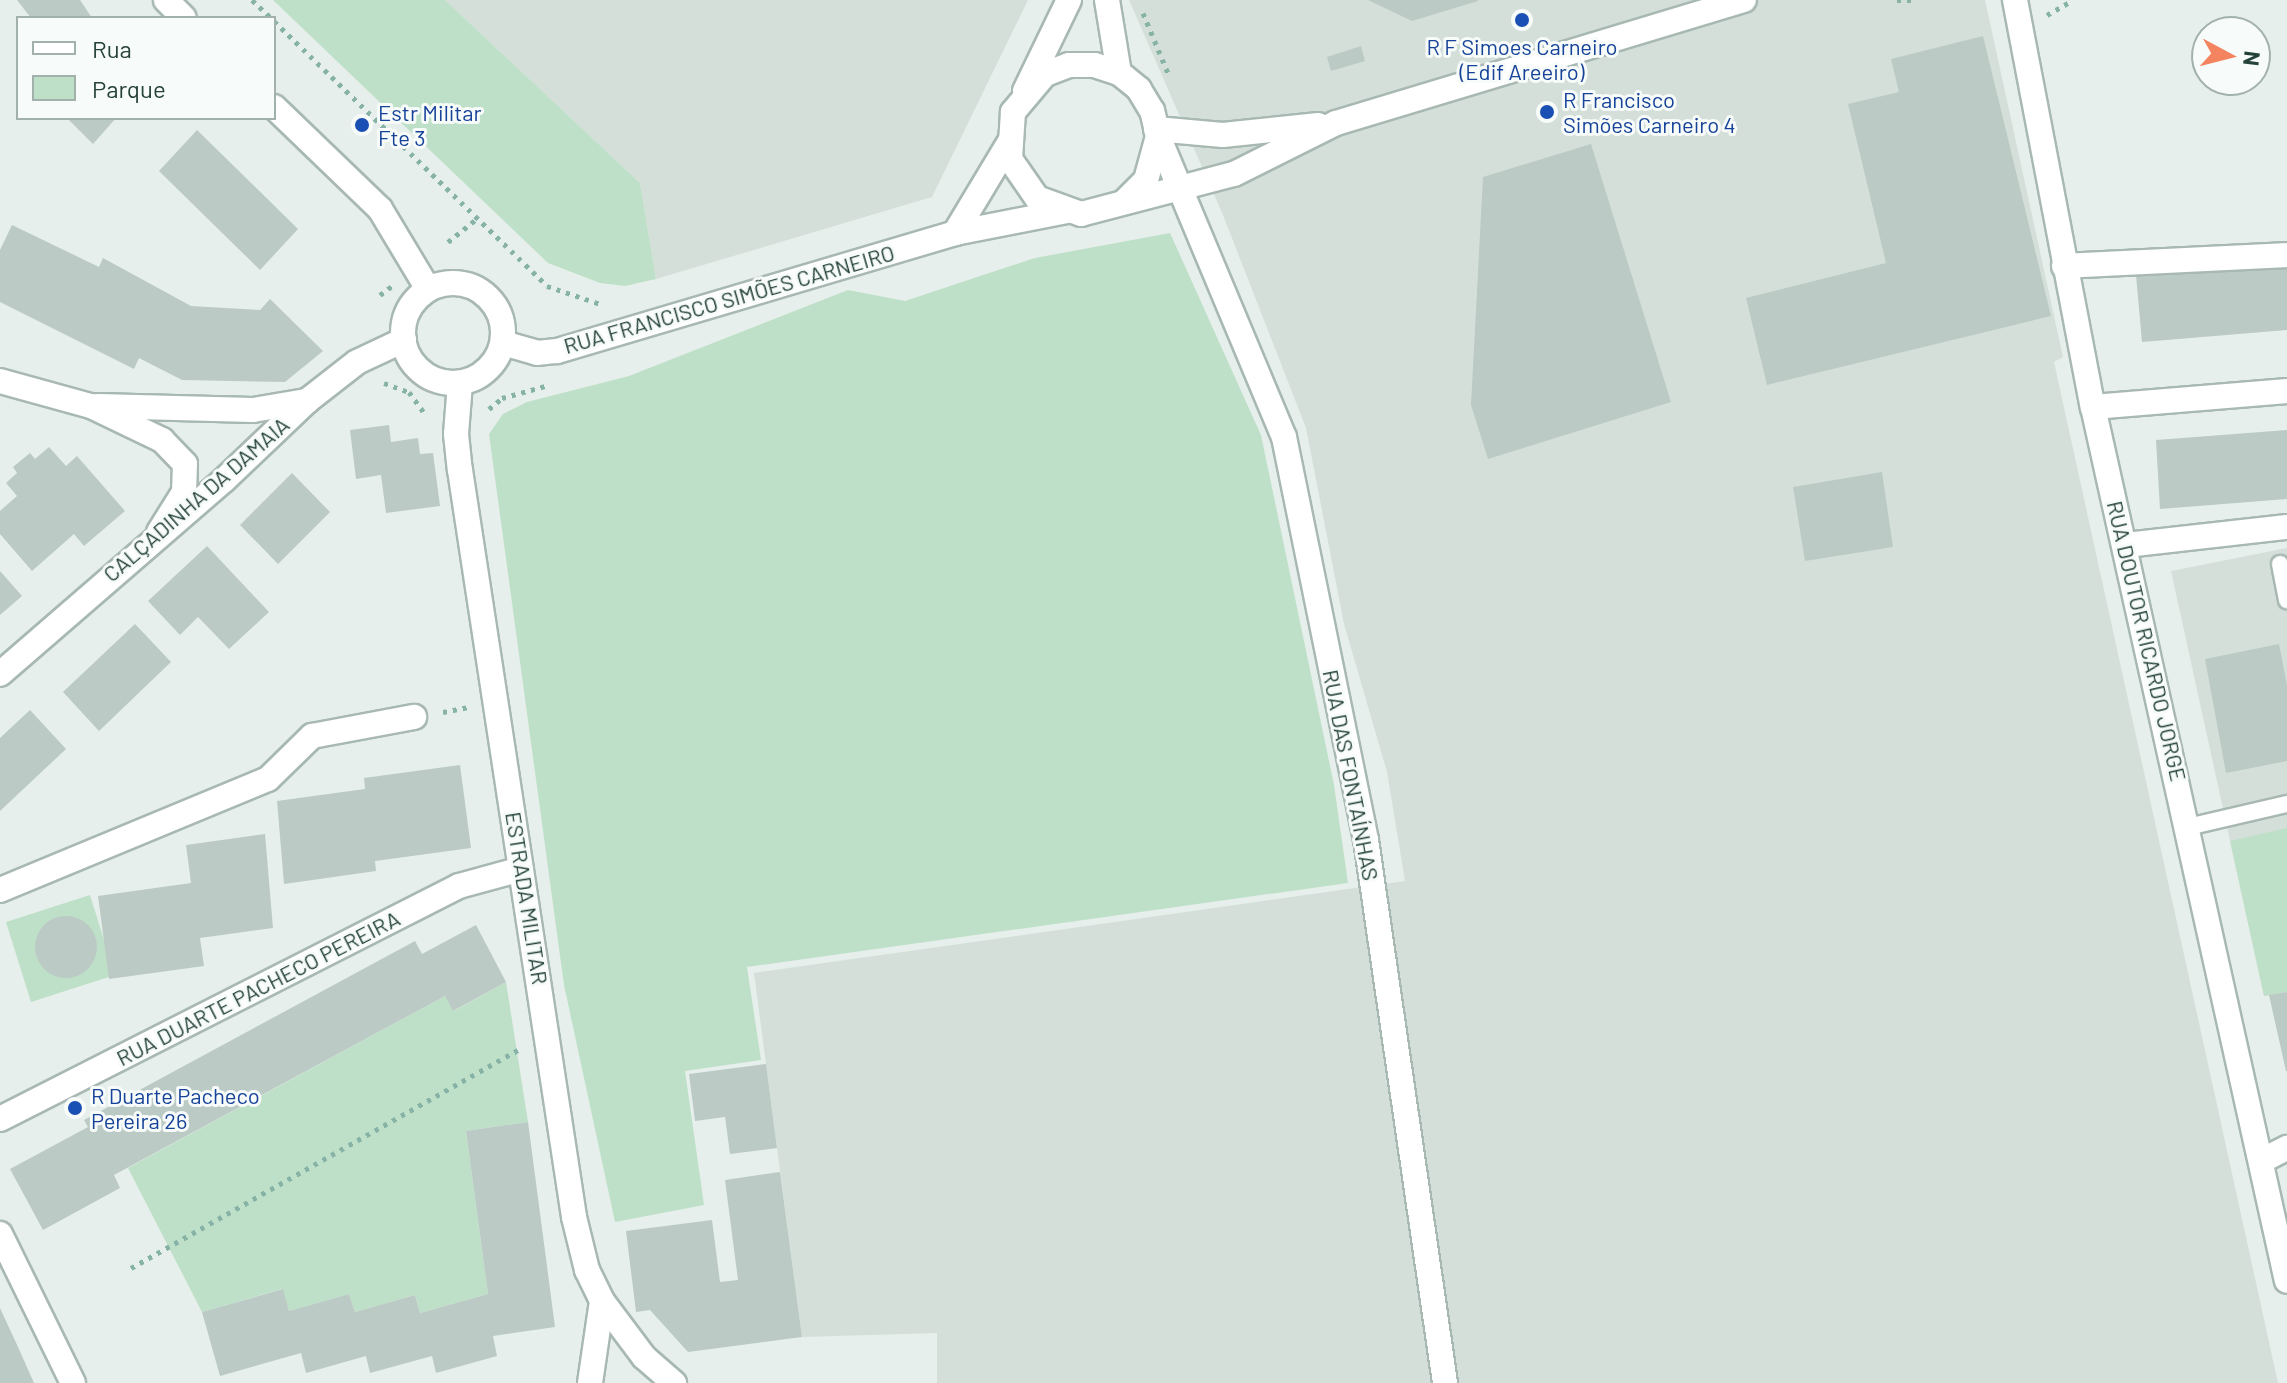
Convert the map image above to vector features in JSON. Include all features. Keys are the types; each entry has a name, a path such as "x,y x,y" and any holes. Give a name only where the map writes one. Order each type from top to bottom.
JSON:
{"street":[{"path":"166,0 182,16"},
{"path":"955,233 1009,143 1013,112 1069,0"},
{"path":"1107,0 1119,73"},
{"path":"1009,143 1021,181 1037,198 1067,211 1105,211 1126,200 1234,174 1336,123 1744,0"},
{"name":"RUA DOUTOR RICARDO JORGE","path":"2015,0 2093,407 2287,1281"},
{"path":"1025,91 1045,74 1069,65 1095,65 1119,73 1139,89 1157,132 1146,180 1126,200"},
{"path":"276,109 380,209 428,289"},
{"path":"1157,132 1223,135 1336,123"},
{"name":"RUA DAS FONTAÍNHAS","path":"1157,132 1284,437 1366,840 1445,1383"},
{"name":"RUA FRANCISCO SIMÕES CARNEIRO","path":"503,343 537,353 557,351 955,233 1067,211"},
{"path":"2064,266 2287,255"},
{"path":"456,282 483,292 500,314 503,343 483,374 460,383 429,377 408,355 404,340 408,311 428,289 456,282"},
{"name":"CALÇADINHA DA DAMAIA","path":"0,674 158,533 224,480 307,401 357,362 404,340"},
{"path":"0,381 91,406 162,440 185,464 184,492 158,533"},
{"name":"ESTRADA MILITAR","path":"460,383 457,446 574,1217 587,1270 602,1301 644,1357 674,1383"},
{"path":"2093,407 2287,391"},
{"path":"91,406 253,410 307,401"},
{"path":"2126,545 2287,527"},
{"path":"0,890 268,779 312,736 414,717"},
{"name":"RUA DUARTE PACHECO PEREIRA","path":"0,1119 459,886 521,869"},
{"path":"2261,1161 2287,1148"},
{"path":"0,1234 69,1380"},
{"path":"590,1383 602,1301"}],"lane":[{"path":"2280,564 2287,600"},
{"path":"2188,827 2287,804"}],"path":[{"path":"252,0 268,16"},
{"path":"1897,0 1912,0"},
{"path":"276,24 547,286 603,305"},
{"path":"448,242 478,218"},
{"path":"370,382 409,392 428,418"},
{"path":"414,717 496,703"},
{"path":"131,1268 548,1032"}],"shaded area":[{"path":"445,0 1028,0 932,197 656,279 640,183"},
{"path":"1129,0 1985,0 2063,357 2054,362 2278,1383 937,1383 937,1333 802,1337 754,973 1405,881 1387,772 1344,624 1306,428 1223,215"},
{"path":"2287,548 2287,992 2264,996 2171,571"}],"green space":[{"path":"273,0 445,0 640,183 656,279 625,286 600,283 548,263"},
{"path":"1170,233 1261,435 1334,785 1348,883 747,967 761,1060 685,1071 704,1205 615,1222 564,985 489,434 503,414 527,402 629,376 848,290 905,301 1035,258"},
{"path":"2287,828 2287,992 2264,996 2230,841"},
{"path":"90,895 115,975 31,1002 6,922"},
{"path":"506,982 528,1122 466,1131 488,1294 420,1313 415,1295 355,1312 349,1294 289,1311 282,1289 202,1312 128,1168 445,996 454,1011"}],"building":[{"path":"17,0 80,0 91,16 29,16"},
{"path":"1368,0 1478,0 1478,1 1412,21"},
{"path":"1983,36 2051,316 1767,385 1746,298 1886,263 1848,104 1899,92 1891,59"},
{"path":"1361,46 1365,61 1331,71 1327,57"},
{"path":"69,120 114,120 93,144"},
{"path":"197,130 298,229 260,270 159,171"},
{"path":"1591,144 1671,402 1488,459 1471,405 1483,177"},
{"path":"12,225 99,267 103,258 191,306 260,310 270,299 323,351 285,382 182,380 139,358 134,369 0,302 0,250"},
{"path":"2287,261 2287,330 2142,342 2136,275"},
{"path":"389,425 391,442 418,438 420,454 433,453 440,506 386,513 381,475 356,479 350,430"},
{"path":"2287,430 2287,499 2160,509 2156,440"},
{"path":"49,447 66,466 77,456 125,511 84,546 74,534 32,571 0,534 0,511 17,496 6,483 17,473 13,467 30,453 35,459"},
{"path":"1882,472 1893,547 1805,561 1793,487"},
{"path":"292,473 330,512 278,564 240,525"},
{"path":"207,546 269,612 229,649 198,617 180,635 148,601"},
{"path":"0,571 22,596 0,615"},
{"path":"135,624 171,662 99,731 63,692"},
{"path":"2279,644 2287,685 2287,761 2226,773 2205,659"},
{"path":"30,710 66,749 0,811 0,738"},
{"path":"460,765 471,848 375,861 376,871 284,884 277,801 365,789 364,778"},
{"path":"265,834 273,928 200,938 204,966 109,979 98,896 191,883 186,845"},
{"path":"66,916 78,918 88,925 95,935 95,959 88,969 78,976 66,978 54,976 44,969 37,959 35,947 37,935 44,925 54,918"},
{"path":"476,925 506,982 453,1011 445,996 114,1175 120,1188 43,1230 10,1169 88,1127 84,1120 415,941 422,954"},
{"path":"2287,992 2287,1071 2286,1071 2269,995"},
{"path":"766,1064 777,1148 730,1154 725,1117 695,1121 689,1074"},
{"path":"528,1122 555,1327 493,1336 497,1356 436,1373 432,1356 370,1373 366,1356 306,1373 301,1353 220,1376 202,1312 283,1289 289,1311 349,1294 355,1312 415,1295 420,1313 488,1294 466,1131"},
{"path":"780,1172 802,1337 688,1352 650,1310 636,1312 626,1231 712,1220 720,1282 738,1280 725,1180"},
{"path":"0,1308 18,1347 34,1383 0,1383"}],"place":[{"name":"R F Simoes Carneiro (Edif Areeiro)","path":"1522,20"},
{"name":"R Francisco Simões Carneiro 4","path":"1547,112"},
{"name":"Estr Militar Fte 3","path":"362,125"},
{"name":"R Duarte Pacheco Pereira 26","path":"75,1108"}]}
